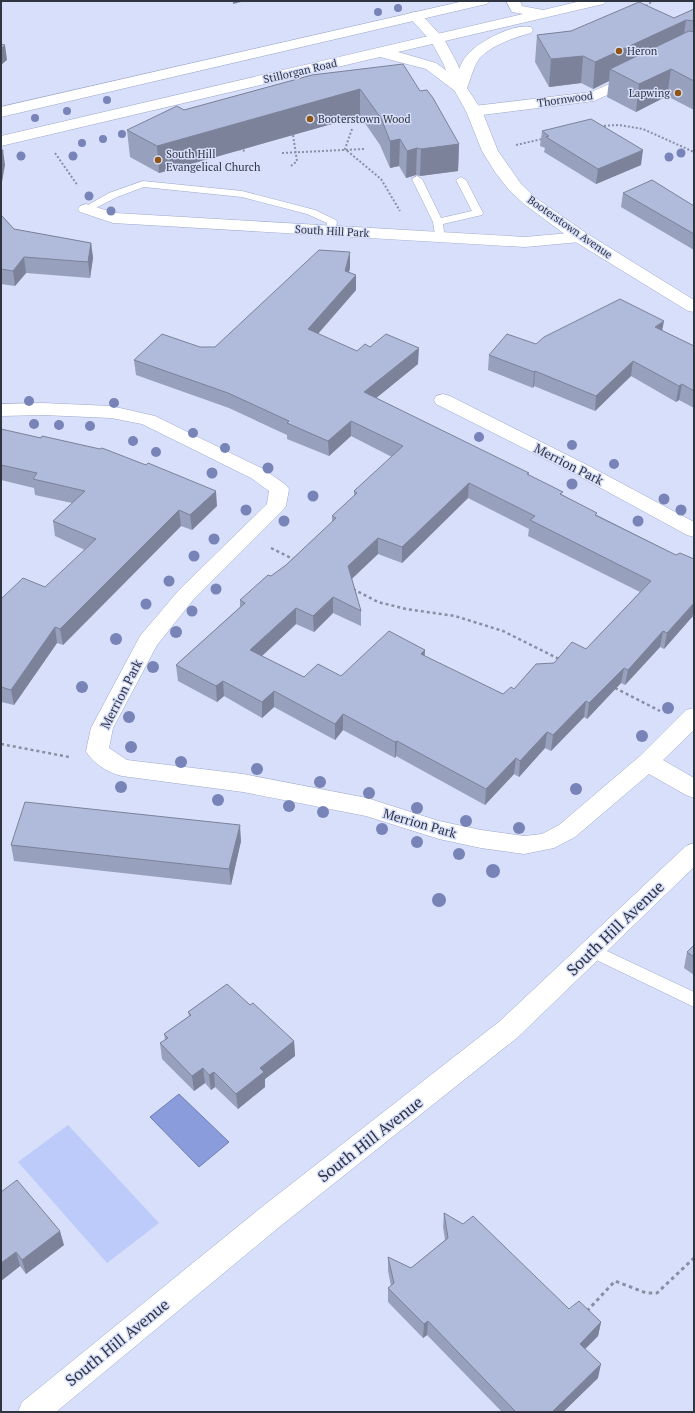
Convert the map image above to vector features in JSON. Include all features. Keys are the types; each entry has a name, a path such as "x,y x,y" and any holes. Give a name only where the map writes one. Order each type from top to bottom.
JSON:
{"street":[{"path":"1,112 482,1"},
{"path":"513,1 517,9 543,14"},
{"name":"Stillorgan Road","path":"1,141 599,1"},
{"path":"379,52 403,57 431,66 460,88 472,58 489,45 514,33 603,11 615,2"},
{"name":"Booterstown Avenue","path":"415,16 437,39 450,63 460,88 474,111 490,151 503,172 515,186 530,201 580,237 694,307"},
{"name":"Thornwood","path":"474,111 594,96 650,69"},
{"name":"South Hill Park","path":"86,209 113,218 409,236 439,230 526,242 580,237"},
{"name":"Merrion Park","path":"443,400 584,471 694,530"},
{"name":"Merrion Park","path":"1,410 43,409 111,412 148,420 258,474 279,489 276,506 186,595 148,641 102,728 97,751 122,768 244,783 367,807 439,830 481,839 524,845 546,842 567,831 648,762 690,720"},
{"path":"648,762 694,789"},
{"name":"South Hill Avenue","path":"32,1412 268,1219 509,1029 694,852"}],"lane":[{"path":"416,179 439,230 478,213 461,180"},
{"path":"86,209 113,195 142,184 242,194 311,212 332,222 331,231"},
{"path":"592,950 694,1000"}],"path":[{"path":"595,126 619,125 643,129 694,152"},
{"path":"345,149 352,130"},
{"path":"292,166 297,161 293,135"},
{"path":"490,151 543,139"},
{"path":"238,148 245,151"},
{"path":"345,149 381,179 408,225 409,236"},
{"path":"282,153 364,149"},
{"path":"58,157 82,193 86,209"},
{"path":"245,536 301,564"},
{"path":"350,588 378,602 406,609 455,616 503,632 565,662"},
{"path":"614,687 690,720"},
{"path":"1,744 70,757 97,751"},
{"path":"587,1311 615,1281 646,1292 657,1293 694,1258"}],"shaded area":[{"path":"179,1094 229,1142 199,1167 150,1117"},
{"path":"68,1125 159,1223 107,1263 18,1162"}],"building":[{"path":"639,2 674,18 694,9 694,21 686,20 595,62 583,56 551,59 537,35 571,31"},
{"path":"689,31 694,32 694,81 671,69 639,84 610,69"},
{"path":"403,64 420,91 427,90 433,98 459,144 421,149 417,148 407,151 400,139 390,141 381,118 360,89 157,146 127,130 177,106 184,110 312,75"},
{"path":"591,119 643,150 598,169 546,137 549,136 542,131"},
{"path":"652,180 694,206 694,234 623,193"},
{"path":"1,215 14,229 91,243 88,262 24,257 13,271 1,269"},
{"path":"319,250 350,252 345,271 356,275 308,329 357,351 365,344 370,347 386,334 419,348 364,392 529,473 527,474 563,492 560,494 597,513 595,515 676,555 680,553 694,559 694,603 667,633 663,631 628,670 624,668 589,703 586,701 553,735 547,732 520,761 516,758 486,789 343,714 335,724 274,691 262,702 223,681 216,686 176,665 245,603 240,600 268,575 271,576 286,565 336,518 332,516 357,493 354,491 403,446 351,421 328,441 287,423 289,421 228,393 134,360 162,334 200,347 215,347","holes":["469,483 535,516 530,520 651,581 586,649 572,642 554,663 536,664 514,689 511,687 503,694 421,654 425,650 389,631 341,676 318,664 304,677 250,650 296,608 313,616 333,597 361,611 348,566 378,538 402,547"]},
{"path":"620,299 664,321 655,327 694,346 694,391 682,384 679,386 633,361 596,396 535,371 534,372 489,355 507,334 536,344 544,337"},
{"path":"1,429 41,438 42,436 100,449 102,448 146,465 148,463 216,491 190,515 179,510 60,629 55,627 11,690 1,687 1,599 23,578 45,587 96,539 53,521 85,491 33,479 37,473 1,465"},
{"path":"25,802 240,825 229,869 11,845"},
{"path":"694,945 694,957 687,952"},
{"path":"227,984 250,1005 253,1003 294,1041 260,1068 264,1072 236,1094 214,1072 209,1075 203,1068 192,1076 160,1043 168,1038 164,1034 191,1015 188,1012"},
{"path":"17,1180 60,1231 22,1260 16,1252 1,1263 1,1192"},
{"path":"444,1213 463,1224 473,1216 569,1309 579,1301 601,1322 580,1344 601,1364 552,1412 516,1412 428,1321 424,1324 388,1288 394,1283 388,1257 411,1268 448,1238"}],"place":[{"name":"Heron","path":"619,51"},
{"name":"Lapwing","path":"678,93"},
{"name":"Booterstown Wood","path":"310,119"},
{"name":"South Hill Evangelical Church","path":"158,160"}]}
